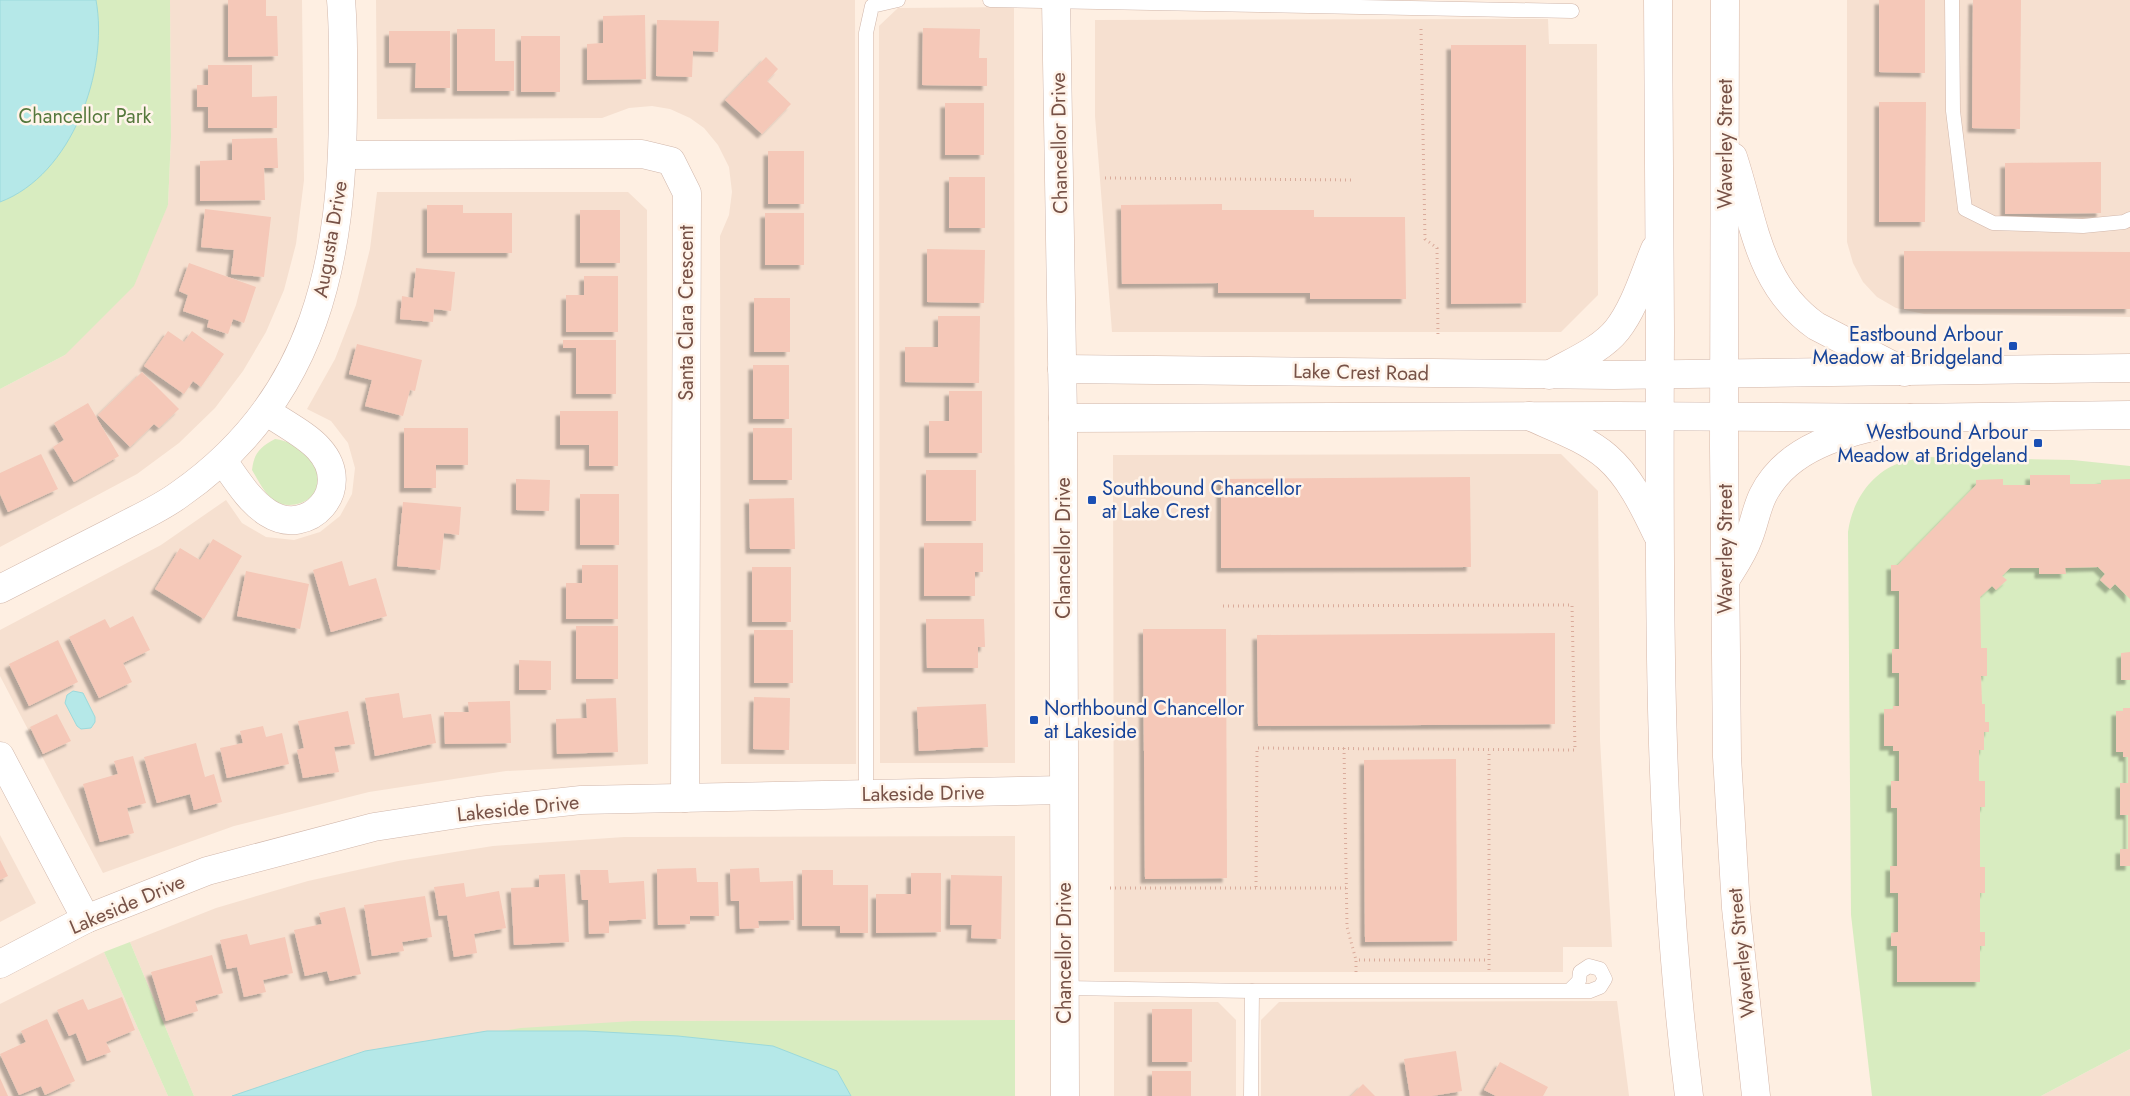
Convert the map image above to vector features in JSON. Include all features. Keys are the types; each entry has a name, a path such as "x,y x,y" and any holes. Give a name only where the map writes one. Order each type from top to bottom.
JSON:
{"street":[{"name":"Augusta Drive","path":"0,589 179,495 223,461 266,411 290,375 310,334 327,275 343,156 341,0"},
{"path":"1658,0 1659,538 1664,796 1675,975 1689,1096"},
{"name":"Waverley Street","path":"1725,0 1724,417 1727,757 1732,866 1756,1096"},
{"name":"Chancellor Drive","path":"1056,1 1063,418 1065,1096"},
{"path":"1725,133 1762,256 1776,285 1795,308 1816,326 1905,372"},
{"name":"Santa Clara Crescent","path":"343,156 642,154 671,161 687,193 685,798"},
{"path":"1549,375 1590,350 1616,331 1637,292 1659,238"},
{"name":"Lake Crest Road","path":"1062,369 1549,375 2130,368"},
{"path":"223,461 253,500 268,513 282,520 299,519 317,511 328,499 334,482 328,462 319,448 266,411"},
{"path":"1063,418 1529,416 1910,418 2130,415"},
{"path":"1529,416 1574,437 1608,458 1632,488 1659,538"},
{"path":"1725,582 1748,539 1762,496 1784,468 1806,451 1820,444 1852,432 1910,418"},
{"path":"0,756 86,919"},
{"name":"Lakeside Drive","path":"0,964 86,919 208,871 374,827 478,810 581,800 1063,790"}],"lane":[{"path":"866,794 866,32 872,6 898,0"},
{"path":"990,0 1572,11"},
{"path":"1952,0 1953,111 1965,209 1993,224 2083,226 2124,222 2130,219"},
{"path":"1065,988 1252,991 1569,991"},
{"path":"1251,1096 1252,991"}],"path":[{"path":"1421,8 1425,239 1437,248 1438,338"},
{"path":"1105,178 1352,180"},
{"path":"1224,606 1572,605 1575,750 1257,748 1256,888"},
{"path":"1344,748 1347,927 1356,960 1356,991"},
{"path":"1488,991 1489,752"},
{"path":"1110,888 1347,888"},
{"path":"1356,960 1488,960"}],"shaded area":[{"path":"170,0 302,0 304,180 296,244 284,290 266,332 243,371 215,408 179,443 137,474 0,547 0,389 65,355 168,205 171,137"},
{"path":"376,0 855,0 856,764 721,764 720,236 729,215 732,192 729,167 718,145 704,128 690,118 670,109 652,106 629,108 602,118 377,119"},
{"path":"1847,0 2130,0 2130,317 1924,314 1896,308 1877,297 1863,282 1853,263 1847,242"},
{"path":"1014,7 1015,763 880,763 879,26 898,8"},
{"path":"1548,19 1549,44 1597,44 1598,295 1561,332 1112,332 1095,116 1095,20"},
{"path":"377,192 628,192 647,210 648,764 506,771 369,792 234,826 103,873 0,676 0,630 161,545 226,500 242,523 266,537 294,540 320,532 340,516 352,494 355,468 348,443 331,421 307,409 335,359 356,305 370,249"},
{"path":"1561,454 1598,491 1600,740 1612,947 1563,947 1563,972 1114,972 1113,455"},
{"path":"0,835 36,903 0,922"},
{"path":"1015,836 1015,1020 633,1021 240,1096 194,1096 130,942 216,908 308,881 398,861 493,846 624,837"},
{"path":"104,952 168,1096 0,1096 0,1004"},
{"path":"1617,1001 1629,1096 1261,1096 1261,1020 1279,1002"},
{"path":"1114,1002 1218,1002 1236,1020 1236,1096 1114,1096"},
{"path":"2130,1049 2130,1096 2041,1096"}],"green space":[{"name":"Chancellor Park","path":"0,0 170,0 171,137 168,205 134,286 65,355 0,389"},
{"path":"275,439 295,446 317,465 321,475 320,484 316,492 309,499 291,505 281,504 272,499 252,470 256,455 265,445"},
{"path":"1925,457 2073,460 2130,466 2130,1049 2041,1096 1872,1096 1851,915 1848,532 1858,500 1864,490 1879,474 1899,463"},
{"path":"130,942 194,1096 168,1096 104,952"},
{"path":"1015,1020 1015,1096 240,1096 440,1040 521,1028 633,1021"}],"water":[{"path":"0,0 96,0 99,28 97,58 90,88 80,118 65,145 47,169 25,188 0,202"},
{"path":"73,691 83,693 95,717 95,722 91,728 81,729 77,726 65,703 67,695"},
{"path":"487,1031 586,1031 678,1036 773,1046 837,1071 851,1096 232,1096 365,1051"}],"building":[{"path":"228,0 266,0 266,16 277,16 278,56 228,57"},
{"path":"1879,0 1925,0 1925,73 1879,72"},
{"path":"1973,0 2021,0 2020,129 1972,128"},
{"path":"645,15 646,79 587,80 587,44 603,43 603,16"},
{"path":"657,20 719,21 718,52 693,51 692,77 656,76"},
{"path":"923,28 980,29 979,58 987,58 987,86 922,85"},
{"path":"457,29 495,29 495,61 514,61 514,91 457,91"},
{"path":"389,31 450,31 450,88 415,88 416,63 389,63"},
{"path":"521,36 560,36 560,92 521,92"},
{"path":"1451,45 1526,45 1526,303 1451,304"},
{"path":"766,57 778,69 767,81 791,104 762,134 725,100"},
{"path":"208,65 252,65 252,97 277,96 277,128 208,128 208,107 197,107 197,85 208,85"},
{"path":"1879,102 1926,102 1925,222 1879,222"},
{"path":"945,103 984,103 984,155 945,155"},
{"path":"277,138 278,168 264,168 265,200 200,201 200,161 232,160 232,139"},
{"path":"768,151 804,151 804,204 768,204"},
{"path":"2101,162 2101,213 2005,214 2005,163"},
{"path":"949,177 985,177 985,228 949,228"},
{"path":"1222,204 1222,210 1314,210 1314,217 1405,217 1406,299 1310,299 1310,293 1218,293 1218,283 1122,284 1121,205"},
{"path":"427,205 463,205 463,213 512,213 512,253 427,253"},
{"path":"205,209 271,217 264,277 231,274 234,250 201,247"},
{"path":"580,210 620,210 620,263 580,263"},
{"path":"765,213 804,213 804,265 765,265"},
{"path":"927,249 985,250 984,303 927,302"},
{"path":"1904,251 2130,252 2130,309 1904,309"},
{"path":"189,263 256,287 244,323 233,319 228,334 207,327 209,320 183,311 188,295 179,291"},
{"path":"416,268 455,272 451,311 434,309 433,322 400,319 402,296 413,298"},
{"path":"584,276 618,276 618,332 566,332 566,295 584,295"},
{"path":"754,298 790,298 790,352 754,352"},
{"path":"938,316 980,316 979,383 905,382 905,347 938,347"},
{"path":"168,331 184,342 192,331 224,354 201,387 193,381 184,394 144,366"},
{"path":"563,340 616,340 616,394 576,394 576,348 563,348"},
{"path":"357,344 422,360 415,391 410,390 403,416 365,406 372,380 349,374"},
{"path":"753,365 789,365 789,419 753,419"},
{"path":"142,372 179,409 159,428 154,424 130,447 98,415"},
{"path":"949,391 982,391 982,453 929,453 929,421 949,421"},
{"path":"88,403 119,456 74,482 53,447 64,440 54,423"},
{"path":"560,411 618,411 618,466 589,466 589,445 560,445"},
{"path":"404,428 468,428 468,465 436,465 436,488 404,488"},
{"path":"753,428 792,428 792,480 753,480"},
{"path":"41,454 58,489 8,512 0,494 0,473"},
{"path":"926,470 976,470 976,521 926,521"},
{"path":"2030,475 2070,475 2070,484 2101,484 2101,480 2130,479 2130,599 2115,584 2110,589 2100,580 2105,574 2098,567 2065,568 2066,574 2039,574 2039,568 2010,568 2002,576 2007,580 1996,590 1992,586 1980,597 1981,648 1987,648 1987,676 1981,676 1982,704 1985,704 1985,722 1989,722 1989,732 1984,732 1984,750 1979,750 1979,781 1985,781 1985,807 1980,807 1980,867 1985,867 1985,893 1980,893 1980,932 1985,932 1985,946 1980,946 1980,982 1897,982 1897,946 1891,946 1891,933 1898,932 1898,893 1890,893 1890,866 1897,866 1897,808 1891,808 1891,781 1899,781 1899,751 1893,751 1893,746 1884,746 1884,709 1893,709 1893,706 1899,706 1899,673 1892,673 1892,649 1899,649 1899,591 1891,591 1891,565 1898,565 1976,485 1976,480 2003,479 2003,485 2030,485"},
{"path":"1470,477 1471,567 1221,568 1221,479"},
{"path":"516,479 550,480 549,511 516,510"},
{"path":"580,494 619,494 619,545 580,545"},
{"path":"794,498 795,549 750,549 749,499"},
{"path":"403,502 461,507 459,535 444,533 440,570 397,566"},
{"path":"213,539 242,556 204,619 155,589 180,548 200,560"},
{"path":"924,543 983,543 983,572 975,572 975,596 924,596"},
{"path":"342,561 349,586 376,578 387,616 331,632 313,570"},
{"path":"582,565 618,565 618,619 566,619 566,583 582,583"},
{"path":"752,567 791,567 791,622 752,622"},
{"path":"246,571 309,584 300,629 237,616"},
{"path":"133,616 150,650 123,663 132,682 99,698 69,637 105,619 110,628"},
{"path":"926,619 984,619 985,647 978,647 978,668 927,668"},
{"path":"576,626 618,626 618,679 576,679"},
{"path":"1143,629 1226,629 1227,878 1145,879"},
{"path":"754,630 793,630 793,683 754,683"},
{"path":"1555,633 1555,724 1258,726 1257,635"},
{"path":"58,640 78,682 29,706 9,664"},
{"path":"2130,652 2130,680 2121,680 2121,653"},
{"path":"519,660 551,661 551,690 519,690"},
{"path":"399,693 403,718 431,714 436,743 375,756 365,698"},
{"path":"754,697 790,698 789,750 753,749"},
{"path":"616,698 618,752 557,754 556,719 587,718 586,699"},
{"path":"510,701 511,743 445,744 444,712 469,712 468,702"},
{"path":"986,704 988,747 919,751 917,707"},
{"path":"2123,708 2130,708 2130,866 2120,866 2120,849 2128,849 2128,815 2120,815 2120,783 2128,783 2128,757 2123,757 2123,752 2116,752 2116,711 2123,711"},
{"path":"348,711 355,744 334,747 339,772 303,778 297,750 304,748 298,721"},
{"path":"57,714 71,741 43,754 30,727"},
{"path":"263,726 266,737 282,733 289,764 227,778 220,748 243,743 240,731"},
{"path":"196,743 205,777 214,774 222,802 194,810 190,794 157,803 144,757"},
{"path":"133,756 146,803 127,808 134,833 100,842 83,784 118,774 114,761"},
{"path":"1456,759 1457,941 1365,942 1364,760"},
{"path":"0,860 8,876 0,880"},
{"path":"696,868 697,882 718,882 719,916 690,916 690,924 658,925 657,869"},
{"path":"759,868 760,882 793,881 794,920 758,921 759,928 740,929 739,901 731,901 730,869"},
{"path":"580,870 608,870 609,883 644,881 646,919 609,921 609,933 589,934 588,900 582,900"},
{"path":"802,870 833,870 833,885 868,885 868,933 840,933 840,926 802,926"},
{"path":"911,873 941,873 941,932 876,933 876,894 911,894"},
{"path":"565,874 569,942 514,945 511,888 539,887 539,875"},
{"path":"951,875 1002,876 1001,939 971,938 972,925 950,925"},
{"path":"464,883 466,897 499,891 506,928 474,934 477,953 454,957 447,915 439,916 434,887"},
{"path":"425,896 432,937 402,942 404,951 372,956 364,905"},
{"path":"345,907 361,974 330,981 327,971 305,976 294,930 322,924 319,913"},
{"path":"247,934 250,945 285,937 293,973 263,980 266,992 244,997 237,967 227,969 220,940"},
{"path":"212,955 223,993 195,1001 198,1011 166,1021 151,972"},
{"path":"122,997 135,1030 106,1042 111,1052 87,1061 76,1033 69,1036 57,1010 83,999 88,1010"},
{"path":"1152,1009 1192,1009 1192,1062 1152,1062"},
{"path":"47,1019 75,1081 45,1095 41,1086 19,1095 0,1054 26,1042 21,1031"},
{"path":"1456,1051 1462,1091 1432,1096 1410,1096 1404,1059"},
{"path":"1500,1062 1548,1087 1543,1096 1496,1096 1484,1090"},
{"path":"1152,1071 1191,1071 1191,1096 1152,1096"},
{"path":"0,1078 8,1096 0,1096"},
{"path":"1363,1084 1375,1096 1351,1096"}],"place":[{"name":"Eastbound Arbour Meadow at Bridgeland","path":"2013,346"},
{"name":"Westbound Arbour Meadow at Bridgeland","path":"2038,443"},
{"name":"Southbound Chancellor at Lake Crest","path":"1092,500"},
{"name":"Northbound Chancellor at Lakeside","path":"1034,720"}]}
